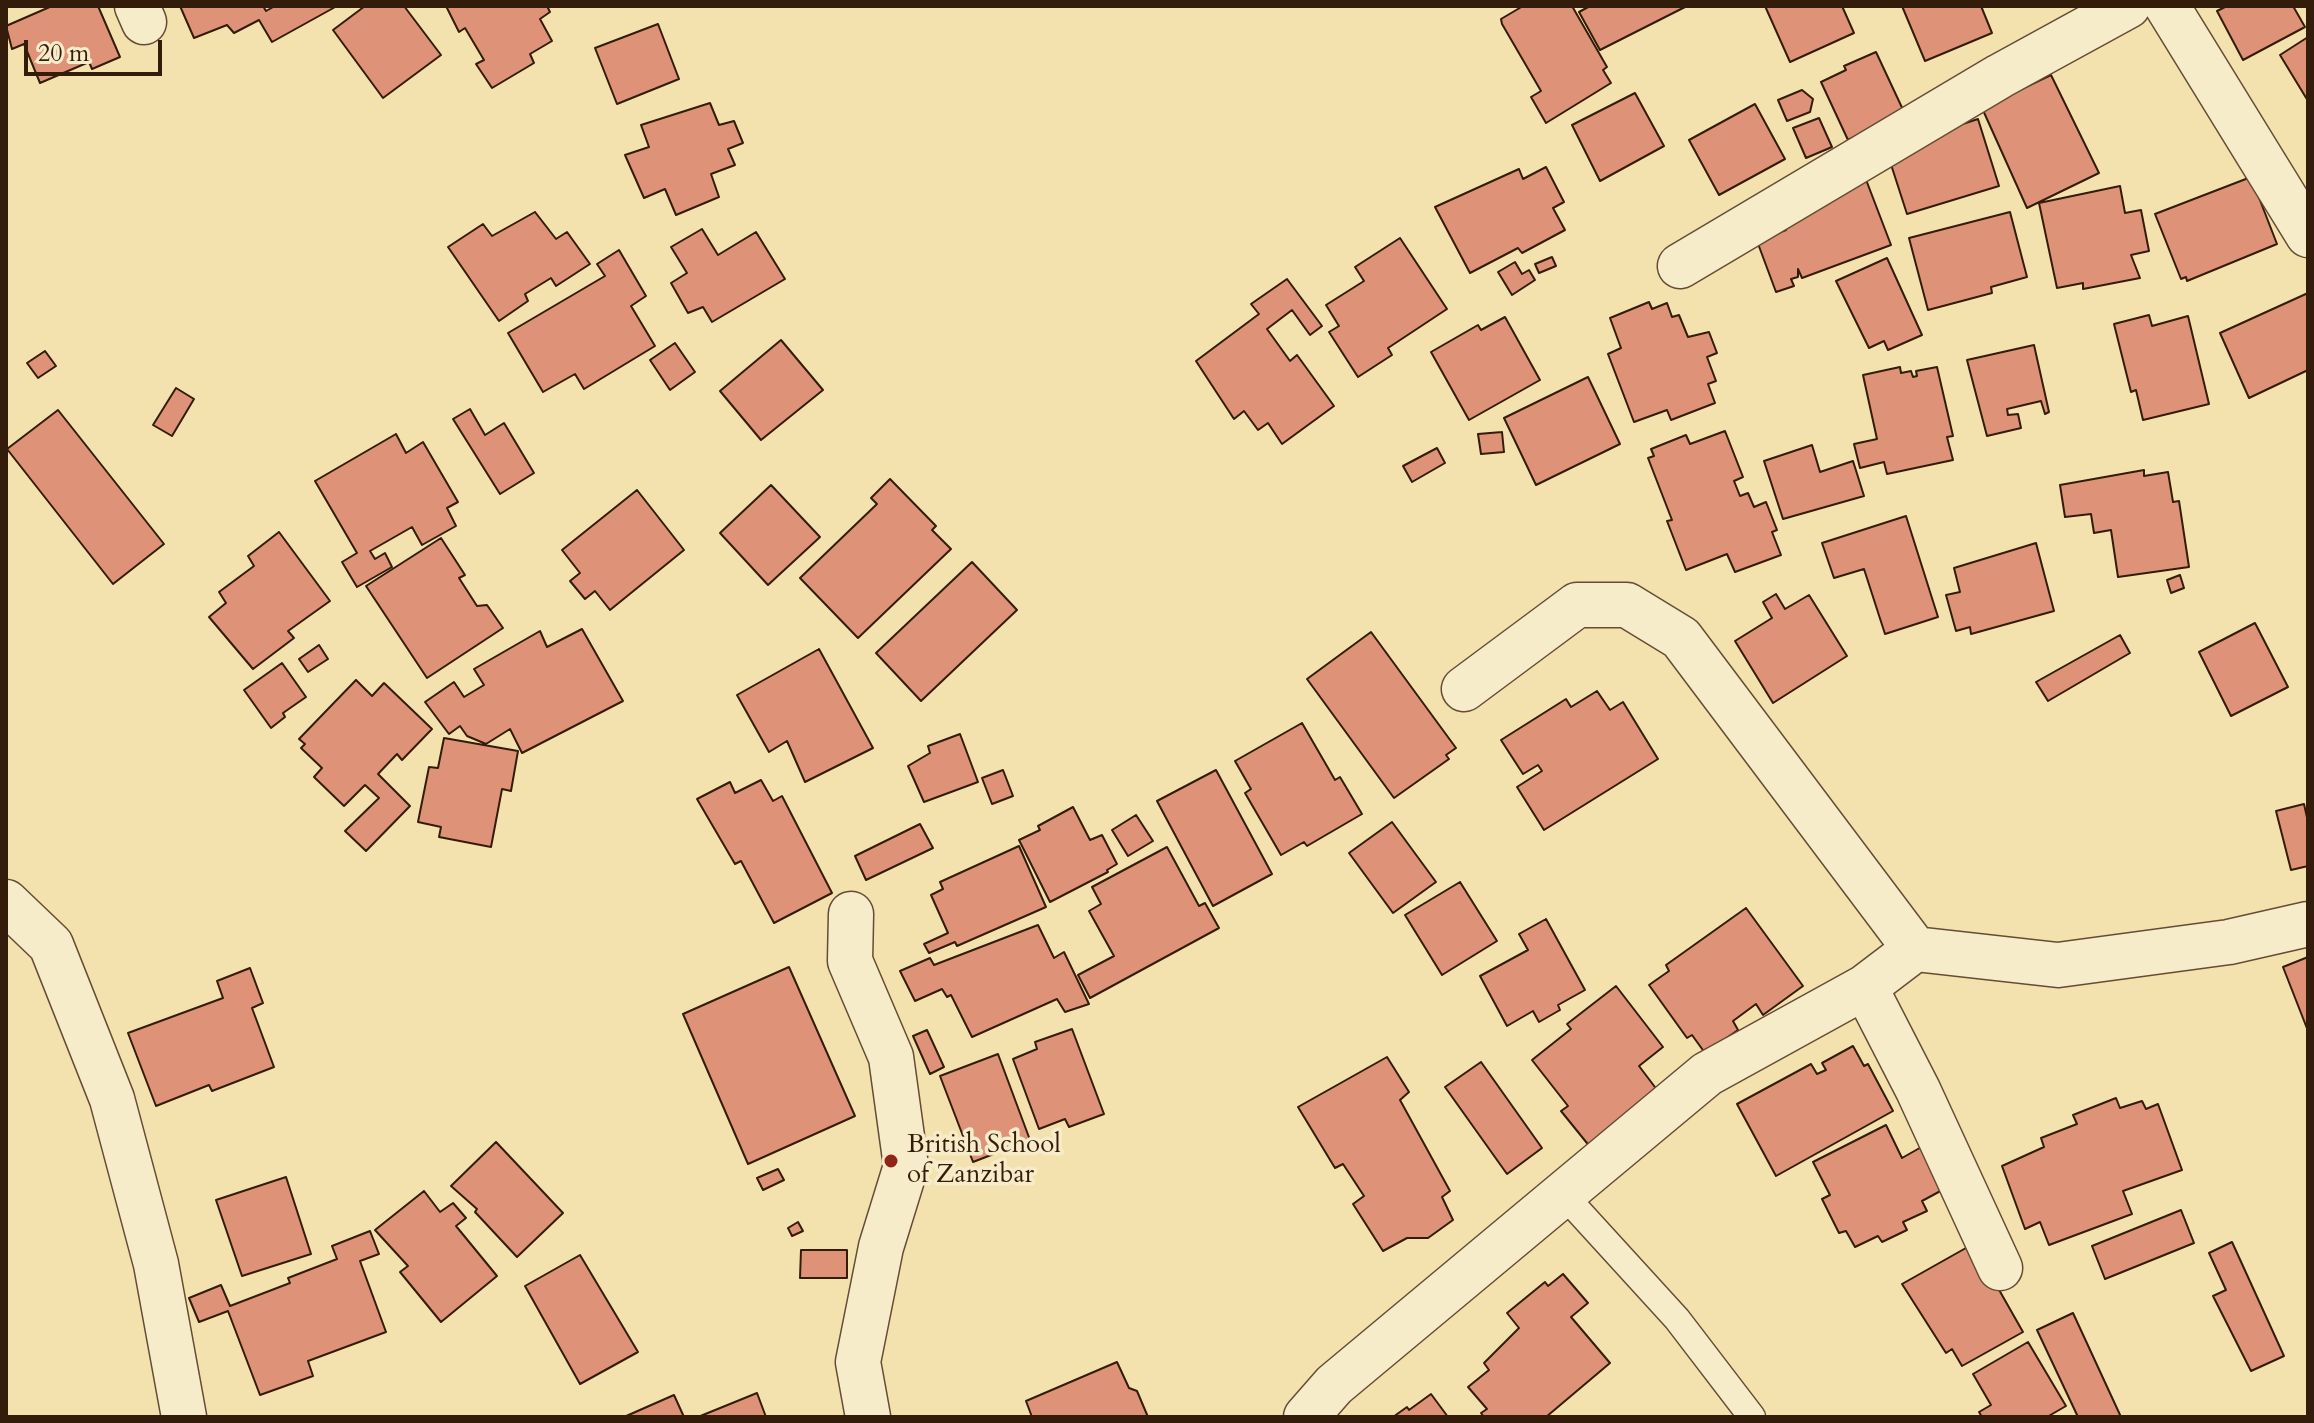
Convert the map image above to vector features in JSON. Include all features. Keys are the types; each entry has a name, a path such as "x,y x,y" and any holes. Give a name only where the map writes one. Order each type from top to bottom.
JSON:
{"street":[{"path":"1680,266 1987,84 2128,6"},
{"path":"2167,6 2308,235"},
{"path":"1464,689 1577,605 1627,605 1681,638 1915,949"},
{"path":"6,902 51,945 112,1099 156,1264 184,1417"},
{"path":"851,914 850,961 891,1057 906,1166 881,1247 858,1362 868,1417"},
{"path":"1306,1417 1334,1385 1707,1074 1865,987 1915,949 2058,965 2229,942 2308,924"},
{"path":"1865,987 1918,1090 2000,1268"}],"lane":[{"path":"1562,1193 1677,1319 1752,1417"}],"building":[{"path":"52,6 98,6 120,57 92,69 89,62 40,83 24,44 12,49 6,26"},
{"path":"180,6 263,6 266,11 275,6 337,6 272,42 259,20 234,33 227,25 194,38"},
{"path":"365,6 404,6 441,55 383,98 333,30"},
{"path":"446,6 547,6 550,12 540,19 552,41 530,54 534,63 492,88 476,64 484,60 465,28 459,32"},
{"path":"1523,6 1572,6 1607,67 1603,70 1611,83 1546,123 1531,97 1541,91 1501,19"},
{"path":"1590,6 1687,6 1600,50 1579,12"},
{"path":"1765,6 1842,6 1854,33 1790,62"},
{"path":"1902,6 1981,6 1992,33 1925,61"},
{"path":"2227,6 2293,6 2305,27 2243,60 2217,11"},
{"path":"658,24 679,79 617,104 595,48"},
{"path":"2308,37 2308,101 2280,55"},
{"path":"1876,52 1905,114 1848,140 1821,82 1846,70 1844,66"},
{"path":"2051,75 2099,173 2027,208 1982,108"},
{"path":"1802,90 1813,99 1810,112 1787,121 1778,100"},
{"path":"1635,93 1664,146 1600,181 1572,125"},
{"path":"710,103 719,125 734,121 743,143 728,149 735,165 711,174 719,197 676,215 665,189 644,198 625,155 649,147 641,125"},
{"path":"1755,104 1785,159 1719,195 1689,140"},
{"path":"1819,118 1832,147 1806,158 1793,128"},
{"path":"1978,119 1999,186 1907,214 1886,149"},
{"path":"1546,167 1564,202 1553,208 1565,230 1522,253 1518,248 1470,273 1435,207 1519,169 1523,179"},
{"path":"1865,177 1891,245 1802,278 1798,269 1798,277 1791,279 1794,286 1776,292 1757,241 1786,230 1780,214"},
{"path":"2251,177 2277,244 2187,281 2186,277 2181,279 2155,214"},
{"path":"2120,186 2125,213 2141,210 2149,251 2131,255 2140,278 2083,289 2083,283 2057,288 2039,203"},
{"path":"535,212 556,239 567,232 590,264 556,286 551,278 525,294 528,301 499,321 448,247 483,224 492,236"},
{"path":"2010,212 2027,277 1991,287 1992,293 1928,310 1909,238"},
{"path":"702,229 718,255 756,232 785,279 712,322 703,307 688,313 671,283 687,273 671,247"},
{"path":"1400,238 1447,309 1388,348 1392,355 1358,377 1329,332 1339,326 1326,305 1364,281 1355,267"},
{"path":"619,250 646,296 631,306 655,346 584,389 575,374 543,392 508,333 605,276 597,264"},
{"path":"1552,257 1556,266 1539,273 1535,264"},
{"path":"1887,258 1922,335 1888,350 1884,341 1869,348 1836,281"},
{"path":"1515,262 1522,274 1529,270 1535,280 1512,295 1498,272"},
{"path":"1287,279 1322,326 1310,335 1292,310 1267,329 1290,361 1297,355 1334,406 1282,444 1268,423 1258,430 1244,411 1234,419 1196,361 1259,314 1251,304"},
{"path":"2308,293 2308,370 2249,398 2220,333"},
{"path":"1649,302 1652,309 1667,303 1672,317 1679,315 1688,337 1709,332 1717,353 1707,357 1716,381 1708,384 1715,403 1671,420 1667,410 1634,422 1608,354 1621,348 1610,318"},
{"path":"2149,315 2152,326 2188,316 2209,404 2143,420 2136,390 2131,392 2114,324"},
{"path":"1505,317 1540,380 1469,420 1431,352 1478,325 1481,330"},
{"path":"781,340 823,390 761,440 720,391"},
{"path":"675,343 695,372 670,390 650,360"},
{"path":"2034,345 2049,412 2045,414 2041,401 2007,409 2008,415 2018,414 2021,428 1987,436 1967,360"},
{"path":"45,351 56,366 38,378 27,363"},
{"path":"1900,367 1901,373 1911,371 1913,377 1917,376 1916,371 1937,367 1953,436 1947,437 1953,460 1887,474 1884,462 1860,468 1854,444 1877,439 1863,375"},
{"path":"1588,377 1620,444 1536,485 1504,418"},
{"path":"176,388 194,399 172,436 153,425"},
{"path":"470,409 485,435 504,423 534,473 500,494 453,419"},
{"path":"58,410 164,544 113,584 7,449"},
{"path":"1725,431 1743,477 1734,481 1740,496 1748,493 1754,507 1766,502 1777,530 1772,532 1781,555 1735,572 1727,554 1686,570 1667,521 1672,520 1648,458 1654,456 1651,449 1686,435 1690,444"},
{"path":"1502,432 1504,452 1481,454 1478,434"},
{"path":"396,434 406,453 423,442 458,502 447,508 456,526 422,545 412,527 370,551 375,559 385,553 392,567 357,587 342,562 357,553 315,481"},
{"path":"1812,445 1820,472 1853,461 1864,496 1783,519 1764,461"},
{"path":"1437,448 1445,463 1412,482 1403,466"},
{"path":"2144,470 2144,476 2168,472 2173,502 2179,501 2189,567 2118,577 2111,530 2094,533 2091,514 2065,517 2060,485"},
{"path":"890,479 936,526 932,530 951,549 858,638 800,578 877,504 871,498"},
{"path":"771,485 820,537 768,585 720,533"},
{"path":"637,490 684,550 610,610 595,591 585,599 570,581 580,573 562,550"},
{"path":"1906,516 1938,617 1885,634 1864,569 1834,578 1822,543"},
{"path":"279,532 330,601 288,631 294,638 253,669 209,617 226,603 219,592 254,566 248,556"},
{"path":"441,538 465,575 459,578 477,606 487,605 503,628 427,678 366,586"},
{"path":"2036,543 2054,611 1971,634 1970,627 1956,631 1946,595 1960,592 1954,568"},
{"path":"972,562 1017,610 921,701 876,653"},
{"path":"2180,575 2184,588 2171,593 2167,580"},
{"path":"1776,594 1785,609 1809,595 1847,656 1773,703 1735,641 1772,618 1763,602"},
{"path":"2255,623 2288,687 2231,716 2199,652"},
{"path":"582,629 623,701 522,753 510,729 486,744 467,736 460,726 449,734 425,702 454,682 464,697 484,685 474,669 540,631 547,647"},
{"path":"1371,632 1456,748 1446,755 1449,759 1394,798 1307,679"},
{"path":"2120,635 2130,653 2048,701 2036,682"},
{"path":"319,645 328,659 308,672 299,659"},
{"path":"819,649 873,748 805,782 787,741 769,752 737,695"},
{"path":"282,663 306,697 283,713 285,717 271,728 244,690"},
{"path":"356,680 372,696 384,683 432,729 402,760 397,754 378,774 410,806 366,851 345,831 379,798 365,785 344,806 314,777 322,768 301,748 305,744 299,739"},
{"path":"1597,691 1610,710 1623,702 1658,759 1544,830 1517,787 1542,771 1538,765 1523,774 1501,740 1566,699 1571,707"},
{"path":"1302,723 1335,780 1340,777 1362,814 1307,846 1304,842 1281,855 1245,793 1251,789 1235,761"},
{"path":"960,734 978,782 924,802 908,766 930,753 928,746"},
{"path":"444,738 518,751 511,791 502,789 491,847 439,837 441,827 418,822 429,767 438,768"},
{"path":"1003,770 1013,796 992,804 982,778"},
{"path":"1216,770 1272,874 1213,906 1157,801"},
{"path":"761,780 773,801 782,796 832,893 774,923 741,861 735,864 697,799 730,782 735,793"},
{"path":"2304,804 2308,822 2308,866 2291,870 2276,811"},
{"path":"1073,807 1090,840 1102,835 1117,864 1108,872 1050,902 1019,840 1040,830 1038,826"},
{"path":"1136,815 1153,841 1128,856 1112,830"},
{"path":"1392,822 1436,882 1393,913 1349,853"},
{"path":"920,824 933,848 866,880 855,856"},
{"path":"1019,846 1046,907 957,946 955,942 929,953 924,944 948,933 931,895 943,889 940,882"},
{"path":"1167,847 1199,906 1205,903 1219,928 1090,998 1078,975 1114,956 1089,911 1101,904 1092,887"},
{"path":"1460,882 1497,941 1442,975 1405,915"},
{"path":"1746,908 1803,986 1763,1015 1756,1004 1733,1021 1738,1030 1705,1053 1692,1035 1687,1038 1649,985 1669,971 1666,965"},
{"path":"1546,919 1585,990 1558,1005 1560,1010 1539,1022 1533,1011 1507,1026 1480,976 1528,950 1519,934"},
{"path":"1038,925 1054,958 1064,952 1089,1004 1065,1012 1057,999 972,1037 951,995 947,997 942,989 915,1001 900,971 930,958 934,965"},
{"path":"2308,957 2308,1031 2283,967"},
{"path":"789,967 855,1116 748,1164 683,1014"},
{"path":"250,968 263,1003 252,1008 274,1067 212,1091 209,1085 156,1106 128,1033 223,998 217,981"},
{"path":"1616,986 1663,1047 1639,1066 1664,1099 1595,1153 1561,1111 1568,1106 1532,1060 1571,1029 1567,1024"},
{"path":"1072,1029 1104,1114 1069,1127 1065,1119 1039,1129 1013,1059 1037,1049 1035,1042"},
{"path":"927,1030 944,1067 930,1074 913,1036"},
{"path":"1853,1046 1864,1066 1868,1064 1893,1111 1776,1176 1737,1104 1811,1064 1817,1074 1826,1070 1822,1063"},
{"path":"998,1054 1030,1140 973,1162 940,1076"},
{"path":"1387,1057 1409,1092 1400,1100 1450,1191 1442,1197 1453,1220 1428,1238 1407,1238 1383,1251 1353,1204 1364,1196 1343,1164 1335,1168 1298,1107"},
{"path":"1481,1062 1542,1148 1507,1174 1445,1087"},
{"path":"2116,1098 2120,1108 2142,1101 2146,1109 2158,1104 2182,1170 2123,1191 2132,1214 2049,1245 2040,1222 2025,1229 2002,1166 2044,1147 2041,1138 2077,1124 2073,1115"},
{"path":"1886,1125 1902,1158 1925,1145 1946,1188 1922,1201 1927,1211 1903,1222 1907,1230 1882,1242 1878,1236 1855,1247 1846,1231 1839,1233 1822,1199 1830,1195 1813,1162"},
{"path":"496,1142 563,1213 517,1257 475,1212 477,1209 451,1186"},
{"path":"778,1169 784,1180 763,1190 757,1178"},
{"path":"286,1177 311,1254 242,1276 216,1200"},
{"path":"424,1191 440,1212 453,1203 466,1218 456,1226 497,1276 441,1322 400,1272 408,1266 375,1230"},
{"path":"2181,1210 2194,1243 2105,1279 2092,1246"},
{"path":"798,1222 803,1231 792,1236 788,1228"},
{"path":"370,1231 379,1254 360,1261 386,1332 308,1361 313,1376 260,1395 228,1311 199,1322 189,1298 221,1285 230,1306 290,1283 288,1278 337,1259 332,1246"},
{"path":"2232,1242 2284,1356 2251,1371 2213,1296 2226,1290 2209,1253"},
{"path":"1973,1244 2023,1332 1962,1366 1952,1349 1946,1353 1902,1284"},
{"path":"801,1250 847,1250 847,1278 800,1278"},
{"path":"580,1255 638,1352 580,1384 525,1286"},
{"path":"1563,1274 1588,1303 1571,1317 1610,1363 1546,1417 1484,1417 1481,1413 1487,1409 1468,1387 1489,1370 1484,1363 1519,1328 1507,1313 1545,1282 1548,1286"},
{"path":"2073,1313 2121,1417 2078,1417 2037,1330"},
{"path":"2028,1342 2066,1406 2047,1417 1982,1417 1979,1412 1991,1405 1973,1374"},
{"path":"1117,1362 1129,1388 1137,1391 1148,1417 1032,1417 1026,1401"},
{"path":"757,1393 766,1417 698,1417"},
{"path":"1431,1394 1448,1417 1393,1417 1407,1407 1409,1410"},
{"path":"674,1395 684,1417 624,1417"}],"place":[{"name":"British School of Zanzibar","path":"891,1161"}]}
